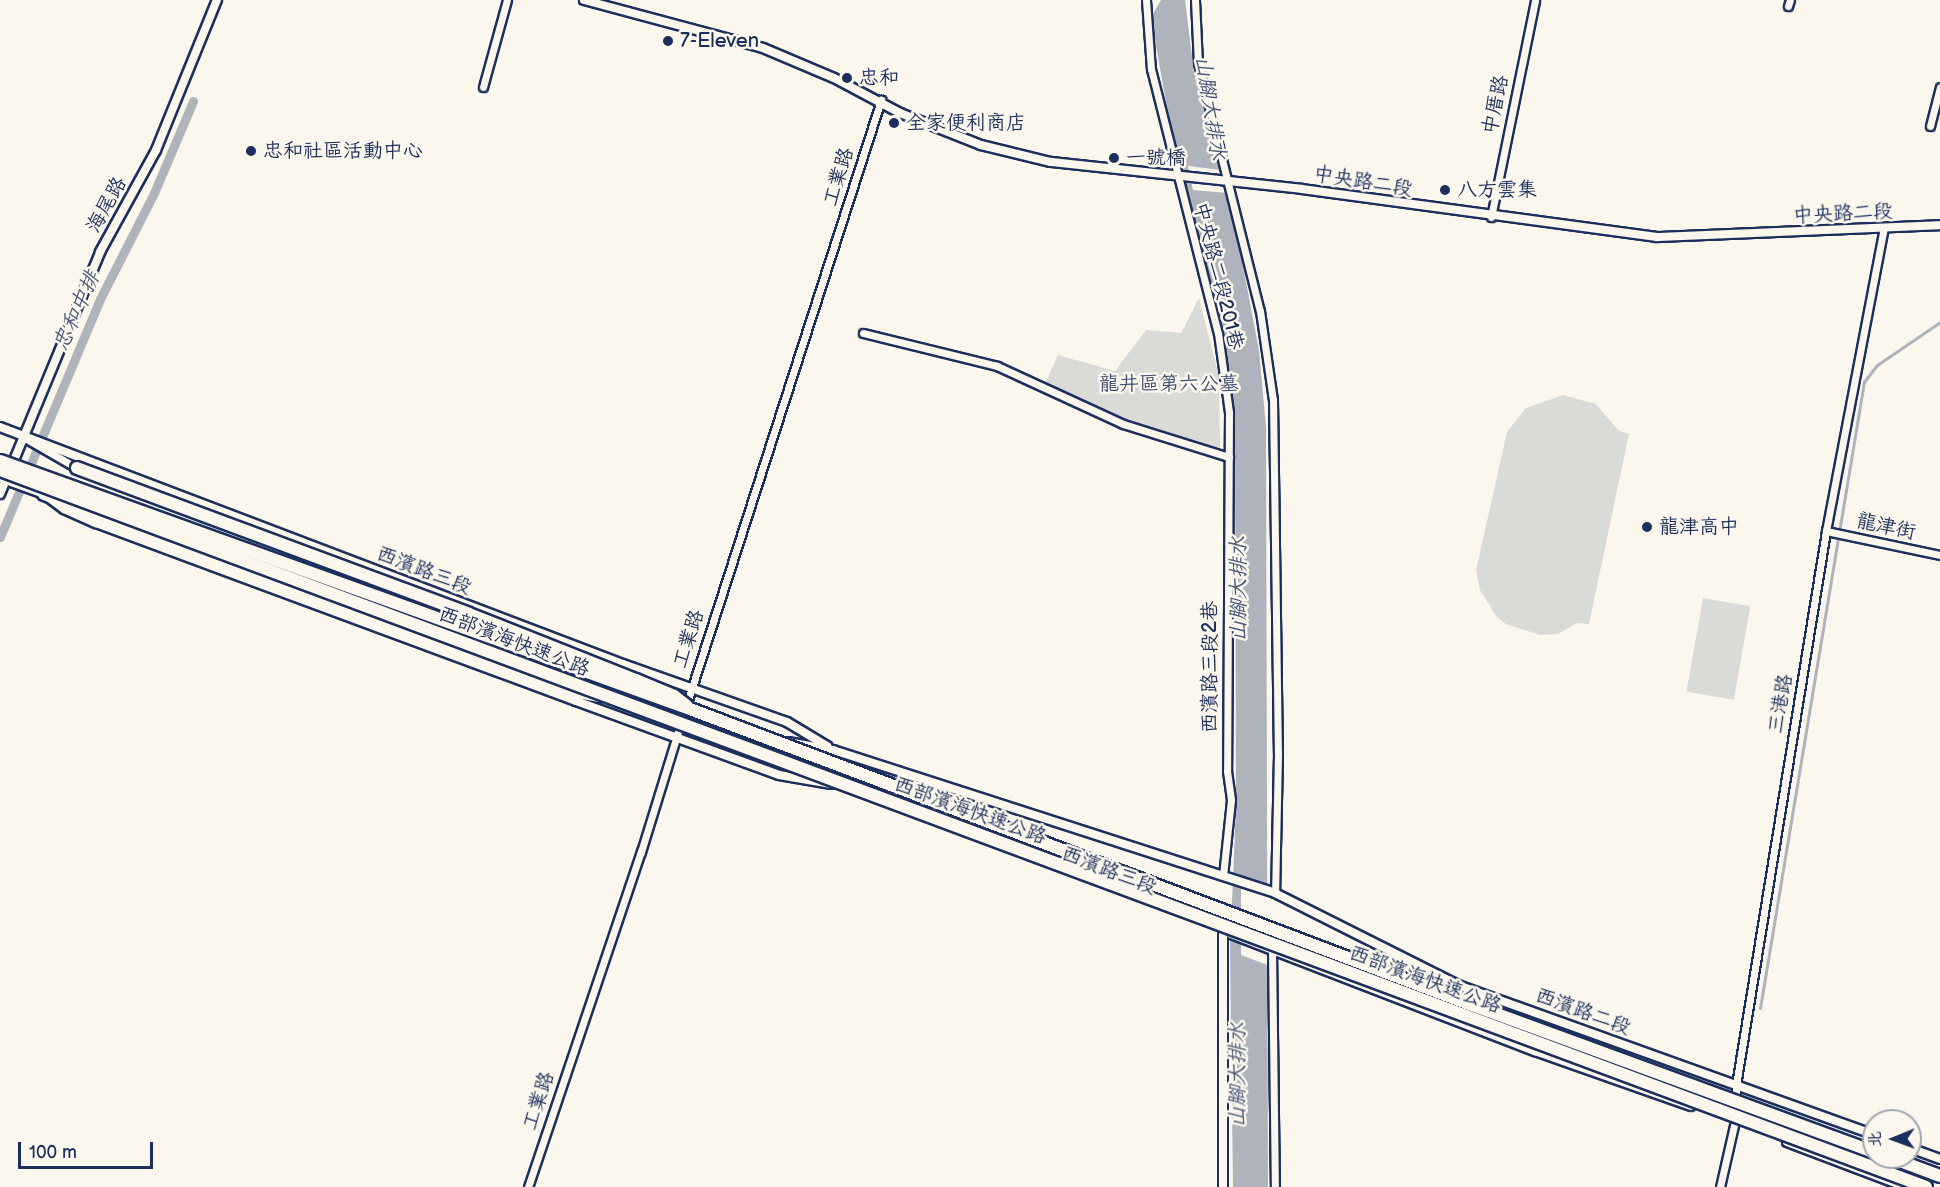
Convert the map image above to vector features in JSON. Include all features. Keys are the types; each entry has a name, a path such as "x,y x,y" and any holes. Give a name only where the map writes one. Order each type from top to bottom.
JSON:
{"highway":[{"name":"西部濱海快速公路","path":"10,461 1461,1001 1862,1148"},
{"path":"77,468 502,627 674,696 687,712"},
{"name":"西部濱海快速公路","path":"5,478 610,698 1926,1187"},
{"path":"38,492 565,690 610,698"},
{"path":"1921,1169 1940,1176"}],"street":[{"name":"海尾路","path":"0,494 10,461 100,252 156,150 217,0"},
{"path":"483,87 507,0"},
{"name":"中央路二段","path":"584,0 763,48 881,100 900,113 981,145 1051,162 1228,181 1491,217 1675,238 1940,225"},
{"name":"中央路二段201巷","path":"1146,0 1151,69 1176,175 1218,333 1228,412 1229,457"},
{"path":"1195,0 1198,63 1260,311 1273,400 1275,893"},
{"name":"中厝路","path":"1491,217 1535,0"},
{"path":"1930,126 1940,87"},
{"name":"工業路","path":"528,1187 641,852 675,736 687,712 690,689 881,100"},
{"name":"三港路","path":"1719,1187 1735,1121 1736,1084 1826,531 1884,228"},
{"path":"863,333 997,366 1123,424 1229,457"},
{"name":"西濱路三段","path":"0,427 22,435 48,449 690,689 787,722 832,750"},
{"path":"48,449 77,468"},
{"name":"西濱路三段","path":"0,455 10,461 37,469 687,712 733,732 832,784 1272,950"},
{"name":"西濱路三段2巷","path":"1223,876 1231,800 1227,771 1229,457"},
{"name":"西濱路三段","path":"5,478 38,492 64,509 96,523 779,775 832,784"},
{"path":"38,492 67,494 128,504"},
{"name":"龍津街","path":"1826,531 1940,555"},
{"name":"西濱路三段","path":"733,732 832,750 1223,876"},
{"name":"西濱路二段","path":"1223,876 1275,893 1458,985 1862,1131"},
{"path":"1223,932 1223,1187"},
{"path":"1275,1187 1272,950 1525,1047 1735,1121 1906,1187"},
{"path":"1922,1152 1940,1159"}],"green space":[{"name":"龍井區第六公墓","path":"1199,298 1219,377 1220,448 1194,445 1100,416 1044,386 1058,355 1115,371 1146,330 1181,333"},
{"path":"1563,395 1596,404 1619,431 1629,434 1589,624 1577,623 1558,634 1540,635 1506,624 1496,616 1480,590 1476,570 1507,432 1526,408"},
{"path":"1703,598 1750,606 1734,700 1687,692"}],"water":[{"name":"山腳大排水","path":"1161,0 1185,0 1194,73 1240,251 1259,350 1266,427 1268,1187 1233,1187 1230,948 1236,808 1235,437 1227,352 1167,108 1151,17"}],"pier":[{"path":"1188,166 1221,170 1228,193 1193,190"},
{"path":"1241,881 1269,892 1270,966 1241,955"}],"waterway":[{"name":"忠和中排","path":"0,537 100,299 154,193 193,101"},
{"path":"1760,1008 1864,382 1877,365 1940,322"}],"place":[{"name":"7-Eleven","path":"668,41"},
{"name":"忠和","path":"847,78"},
{"name":"全家便利商店","path":"894,123"},
{"name":"忠和社區活動中心","path":"251,151"},
{"name":"一號橋","path":"1114,158"},
{"name":"八方雲集","path":"1445,190"},
{"name":"龍津高中","path":"1647,527"}]}
